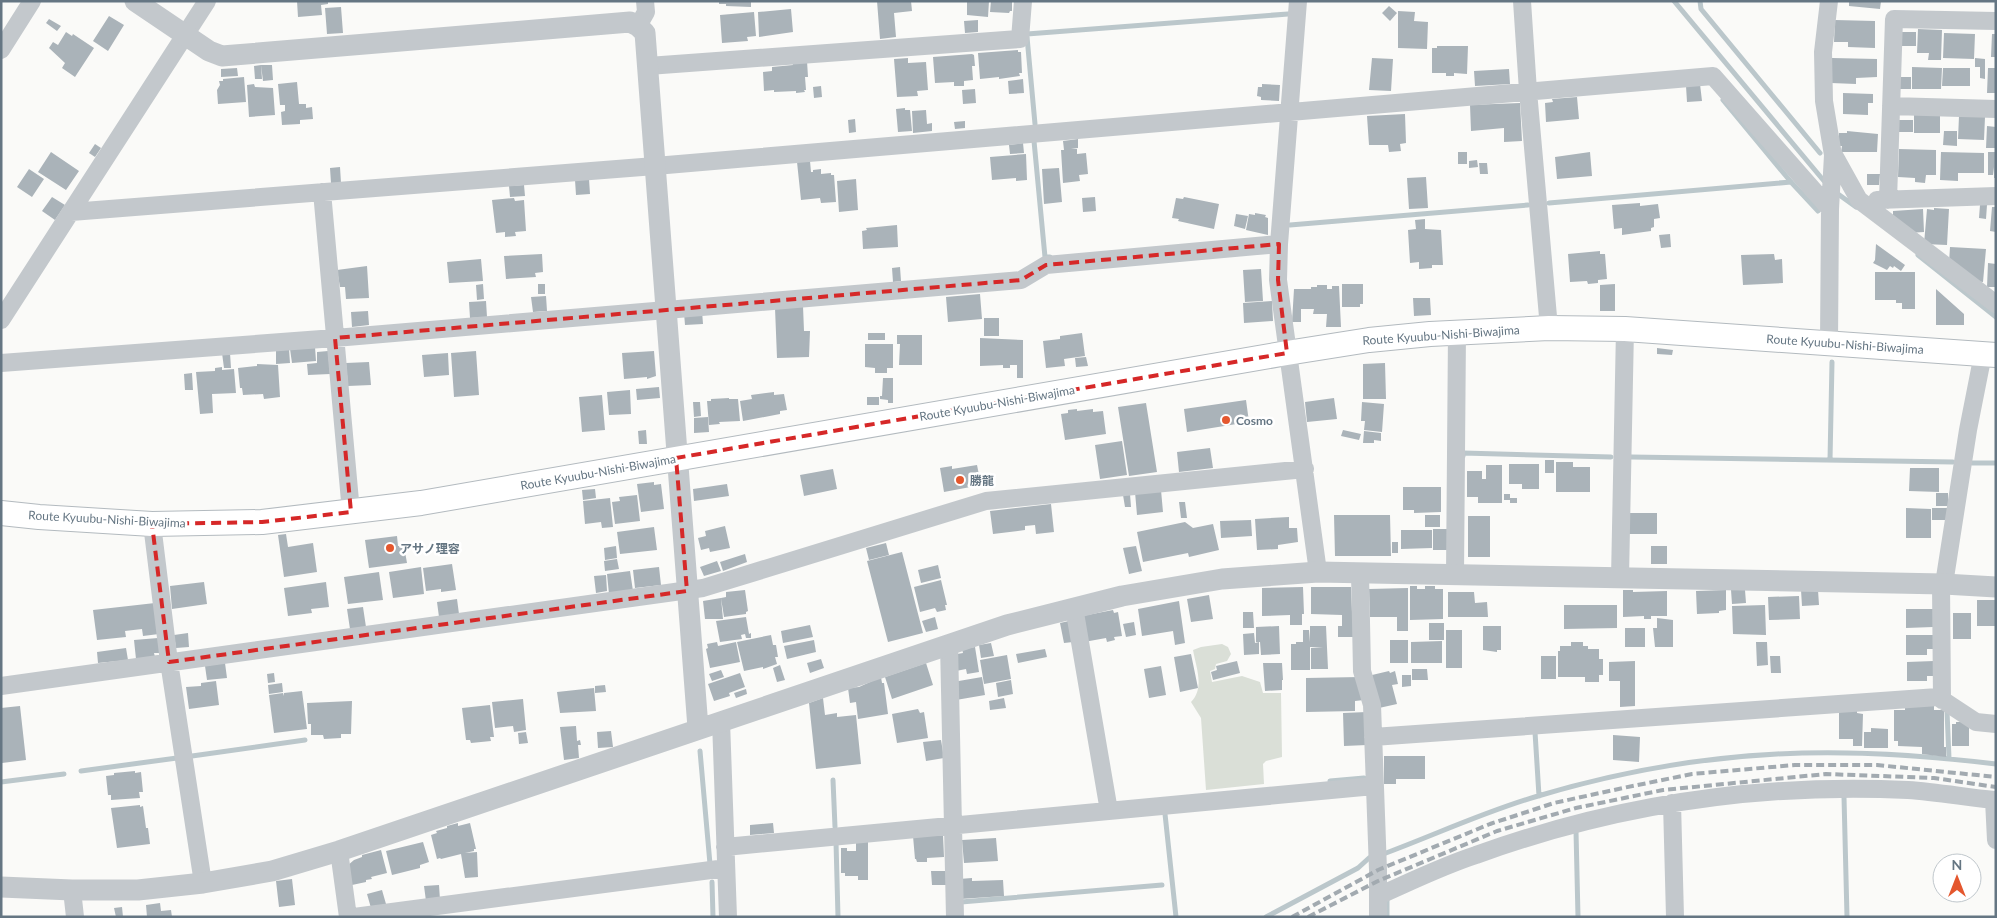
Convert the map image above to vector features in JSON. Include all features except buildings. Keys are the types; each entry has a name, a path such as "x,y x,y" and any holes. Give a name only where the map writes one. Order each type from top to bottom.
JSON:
{"main road":[{"name":"Route Kyuubu-Nishi-Biwajima","path":"1,513 39,518 152,524 262,522 351,512 422,503 1287,353 1369,340 1457,332 1549,328 1625,329 1990,354"}],"street":[{"path":"1,50 32,1"},
{"path":"135,1 209,51 222,56 630,22 638,26 645,33 698,728"},
{"path":"1,320 207,1"},
{"path":"638,26 646,12 645,1"},
{"path":"648,66 1020,39 1023,1"},
{"path":"1298,1 1279,244 1278,280 1318,572"},
{"path":"1522,1 1549,328"},
{"path":"1829,1 1823,52 1824,100 1833,154 1830,209 1829,343"},
{"path":"1888,200 1894,19 1996,21"},
{"path":"71,212 655,166 1713,76 1830,209"},
{"path":"1891,106 1996,109"},
{"path":"1833,154 1859,200 1996,304"},
{"path":"322,192 351,512"},
{"path":"1859,200 1996,196"},
{"path":"1,363 335,338 1021,280 1046,265 1279,244"},
{"path":"1620,578 1625,329"},
{"path":"1455,575 1457,332"},
{"path":"1942,700 1942,584 1968,430 1990,354"},
{"path":"1,686 703,588 986,501 1305,469"},
{"path":"152,524 169,662 203,883"},
{"path":"1,887 138,890 203,883 272,871 339,851 1007,625 1122,596 1222,579 1318,572 1942,584 1996,587"},
{"path":"1360,573 1362,671 1372,705 1378,917"},
{"path":"1074,607 1109,811"},
{"path":"949,644 955,917"},
{"path":"1373,737 1938,697 1976,722 1996,724"},
{"path":"721,721 728,917"},
{"path":"725,847 1374,786"},
{"path":"1378,896 1475,855 1554,830 1627,811 1730,795 1827,790 1908,790 1995,800 1996,840"},
{"path":"1672,803 1675,917"},
{"path":"339,851 348,917"},
{"path":"354,917 726,868"},
{"path":"72,890 75,917"}],"highlighted area":[{"path":"1279,244 1278,280 1287,353 676,458 687,591 169,662 152,524 262,522 351,512 335,338 1021,280 1046,265"}],"shaded area":[{"path":"1222,644 1228,647 1231,654 1227,661 1216,664 1215,669 1210,671 1212,682 1242,676 1260,682 1263,693 1281,693 1282,757 1266,761 1263,764 1264,784 1206,790 1201,718 1191,702 1198,690 1199,684 1193,650"}],"waterway":[{"path":"1674,1 1824,181"},
{"path":"1700,1 1701,9 1820,153"},
{"path":"1027,34 1288,14"},
{"path":"1027,37 1035,124"},
{"path":"1723,100 1791,182 1818,211"},
{"path":"1034,141 1045,257 1050,257"},
{"path":"1549,203 1791,182"},
{"path":"1838,194 1856,207"},
{"path":"1290,225 1528,205"},
{"path":"1918,255 1996,317"},
{"path":"1830,460 1832,362"},
{"path":"1463,456 1463,453 1611,457"},
{"path":"1631,457 1953,462"},
{"path":"1972,463 1996,463"},
{"path":"1947,711 1949,758"},
{"path":"1535,732 1539,796"},
{"path":"192,756 305,740"},
{"path":"700,751 710,864"},
{"path":"1386,853 1538,796 1597,780 1687,763 1777,754 1859,753 1941,758 1996,764"},
{"path":"81,771 177,758"},
{"path":"1,782 64,774"},
{"path":"1330,781 1364,778"},
{"path":"833,780 835,827"},
{"path":"1844,797 1847,917"},
{"path":"1165,814 1176,917"},
{"path":"1576,831 1578,917"},
{"path":"836,842 838,917"},
{"path":"1266,917 1358,868 1369,858"},
{"path":"712,882 713,917"},
{"path":"961,902 1162,885"},
{"path":"1387,899 1387,917"}],"railway":[{"path":"1292,917 1378,870 1490,824 1554,803 1692,774 1795,765 1877,765 1996,777"},
{"path":"1308,917 1378,881 1497,831 1576,808 1663,790 1826,774 1934,778 1996,787"}],"place":[{"name":"Cosmo","path":"1226,420"},
{"name":"勝龍","path":"960,480"},
{"name":"アサノ理容","path":"390,548"}]}
